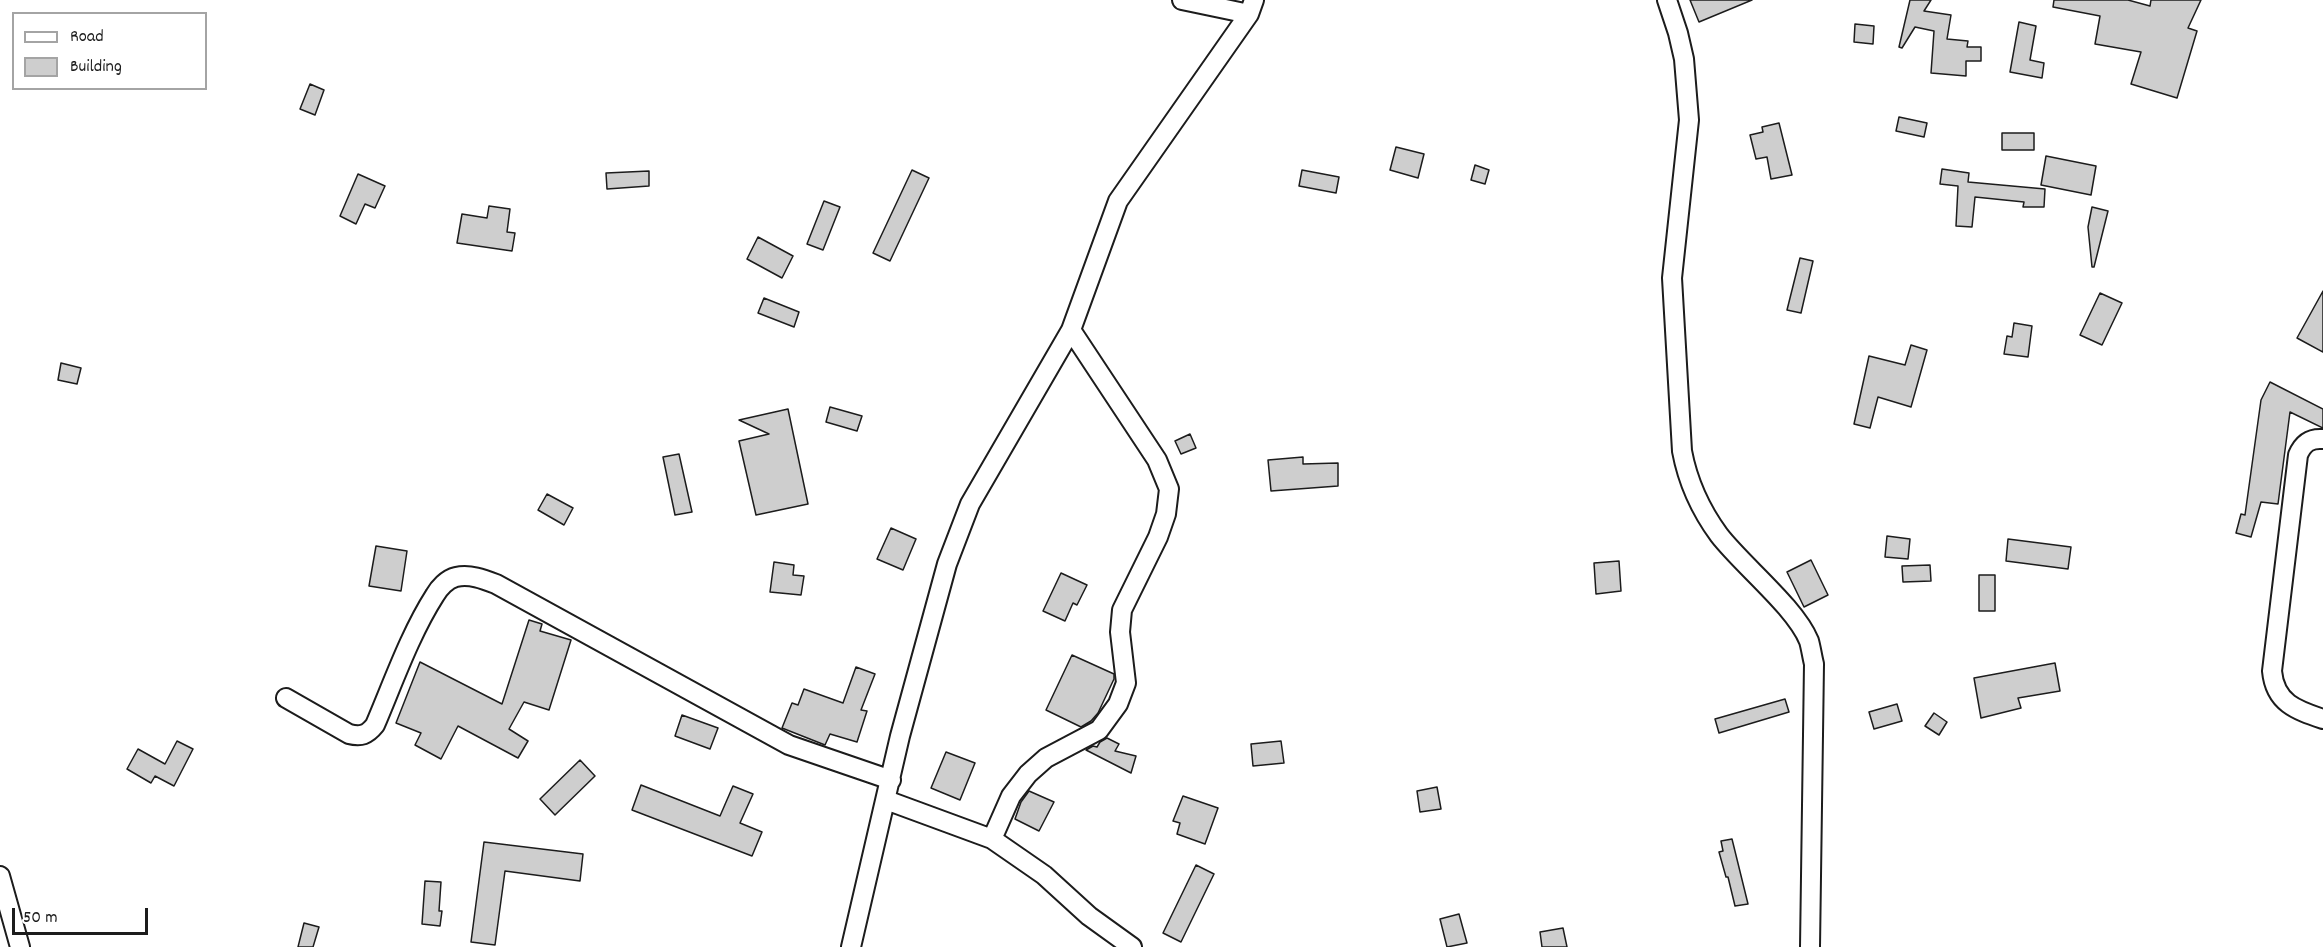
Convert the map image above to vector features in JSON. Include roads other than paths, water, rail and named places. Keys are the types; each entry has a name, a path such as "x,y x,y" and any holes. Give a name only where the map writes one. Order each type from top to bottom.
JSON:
{"street":[{"path":"851,947 900,736 947,564 970,504 1071,330 1118,201 1252,7 1182,0"},
{"path":"1667,0 1684,59 1689,120 1672,278 1682,451 1693,494 1706,514 1720,535 1795,618 1808,641 1814,672 1810,947"},
{"path":"992,840 1011,796 1028,774 1046,758 1099,730 1119,704 1126,683 1120,632 1122,610 1158,537 1166,514 1169,489 1157,460 1071,330"},
{"path":"2323,439 2311,439 2304,444 2298,455 2272,670 2273,683 2279,696 2289,705 2323,719"},
{"path":"286,698 349,734 359,736 368,732 375,725 435,593 455,577 479,578 496,584 789,745 891,780"},
{"path":"886,800 992,840 1044,875 1089,916 1132,947"},
{"path":"0,876 20,947"}]}
